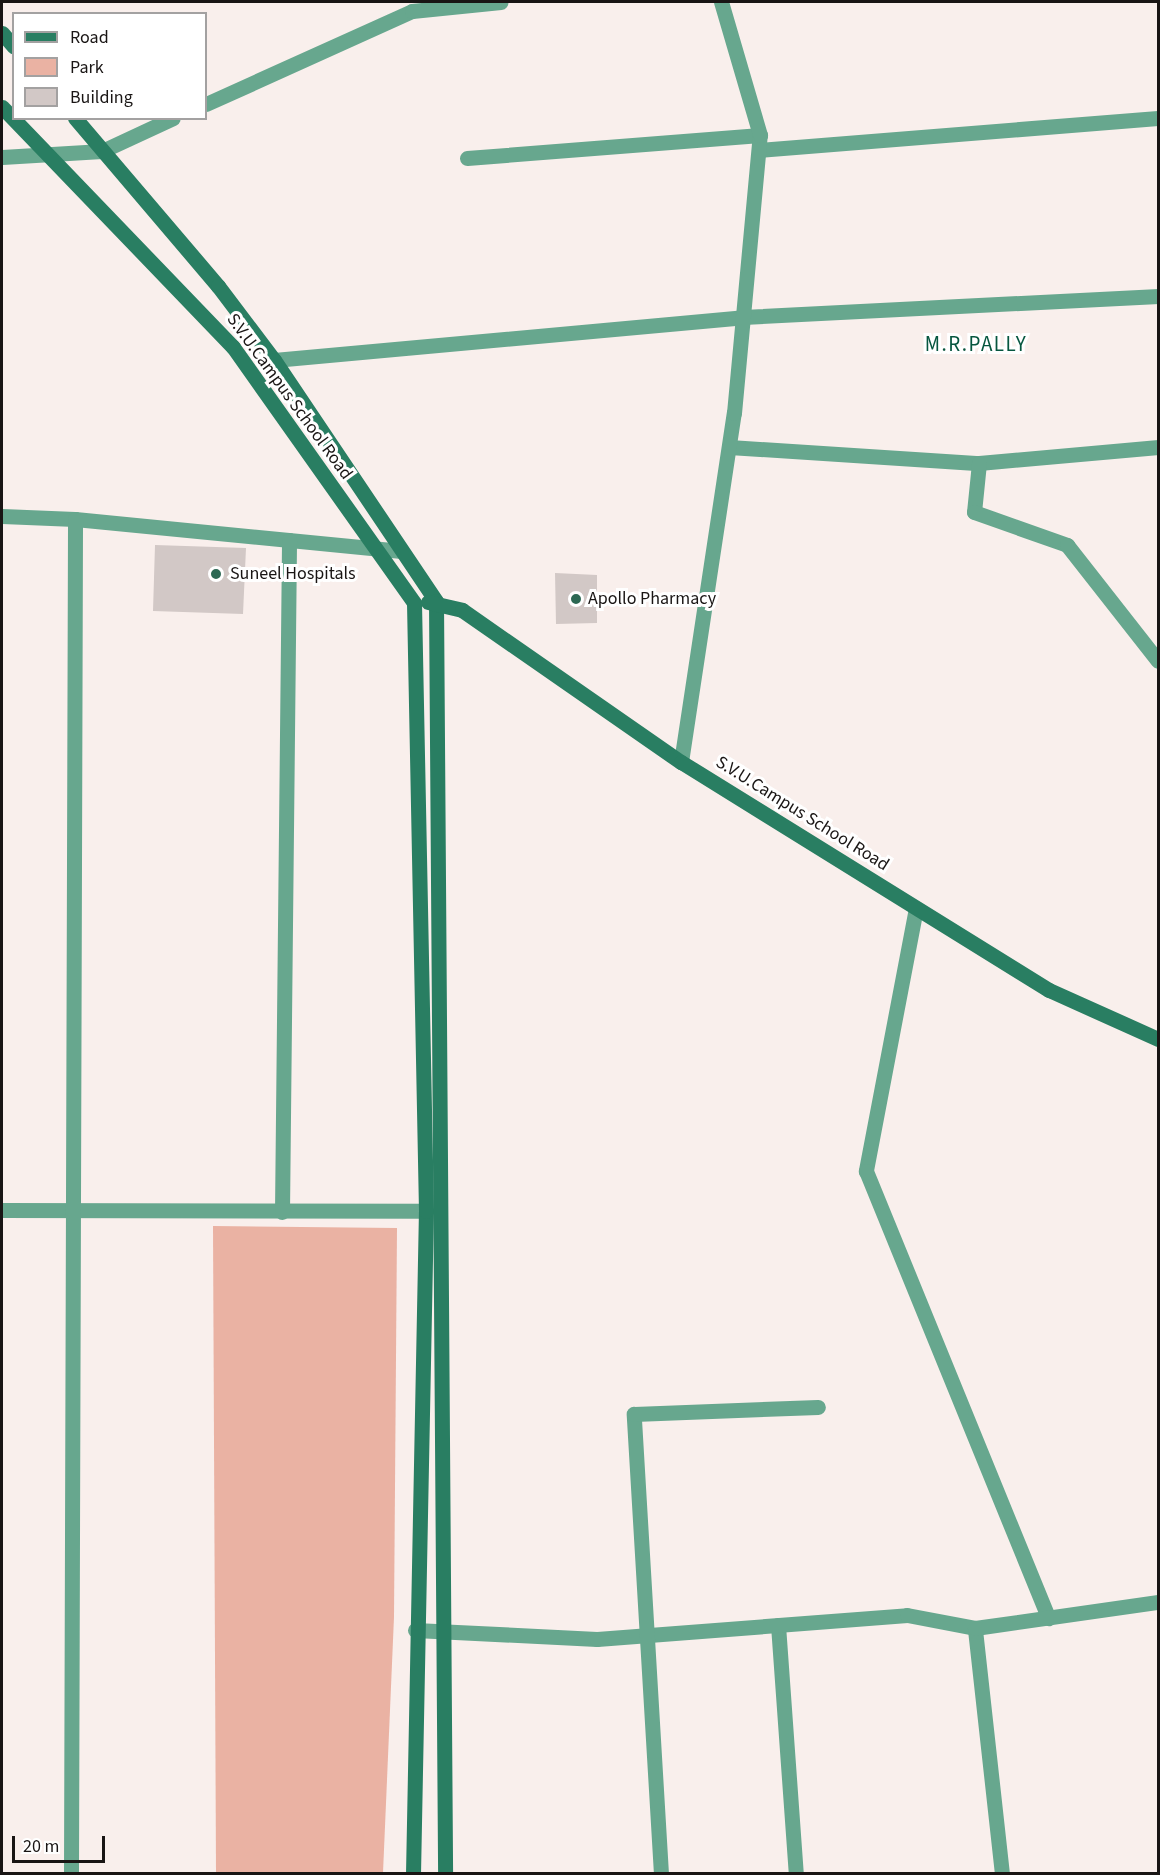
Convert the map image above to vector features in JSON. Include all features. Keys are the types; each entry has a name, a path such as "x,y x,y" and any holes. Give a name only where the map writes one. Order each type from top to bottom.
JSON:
{"street":[{"path":"207,104 412,10 501,2"},
{"path":"681,762 729,447 759,142 721,2"},
{"path":"2,33 12,45"},
{"path":"467,158 1158,118"},
{"name":"S.V.U.Campus School Road","path":"15,120 233,347 414,603 436,601 462,610 681,762 1049,990 1158,1039"},
{"name":"S.V.U.Campus School Road","path":"77,120 274,360 436,601"},
{"path":"2,157 102,151 169,120"},
{"path":"274,360 743,317 1158,296"},
{"path":"729,447 979,463 1158,447"},
{"path":"979,463 974,512 1067,545 1158,661"},
{"path":"2,516 75,519 401,551"},
{"path":"71,1874 75,1210 75,519"},
{"path":"282,1212 289,540"},
{"path":"436,601 445,1874"},
{"path":"413,1874 426,1211 414,603"},
{"path":"916,908 866,1171 1048,1618"},
{"path":"2,1210 426,1211"},
{"path":"661,1874 649,1635 634,1414 818,1407"},
{"path":"416,1630 597,1639 907,1616 975,1628 1158,1602"},
{"path":"778,1625 796,1874"},
{"path":"975,1628 1002,1874"}],"green space":[{"path":"213,1226 397,1228 394,1617 383,1873 216,1873"}],"building":[{"path":"155,545 246,548 243,614 153,611"},
{"name":"Apollo Pharmacy","path":"555,573 597,575 597,623 556,624"}],"place":[{"name":"Suneel Hospitals","path":"216,574"},
{"name":"Apollo Pharmacy","path":"576,599"}],"district":[{"name":"M.R.PALLY","path":"976,344"}]}
